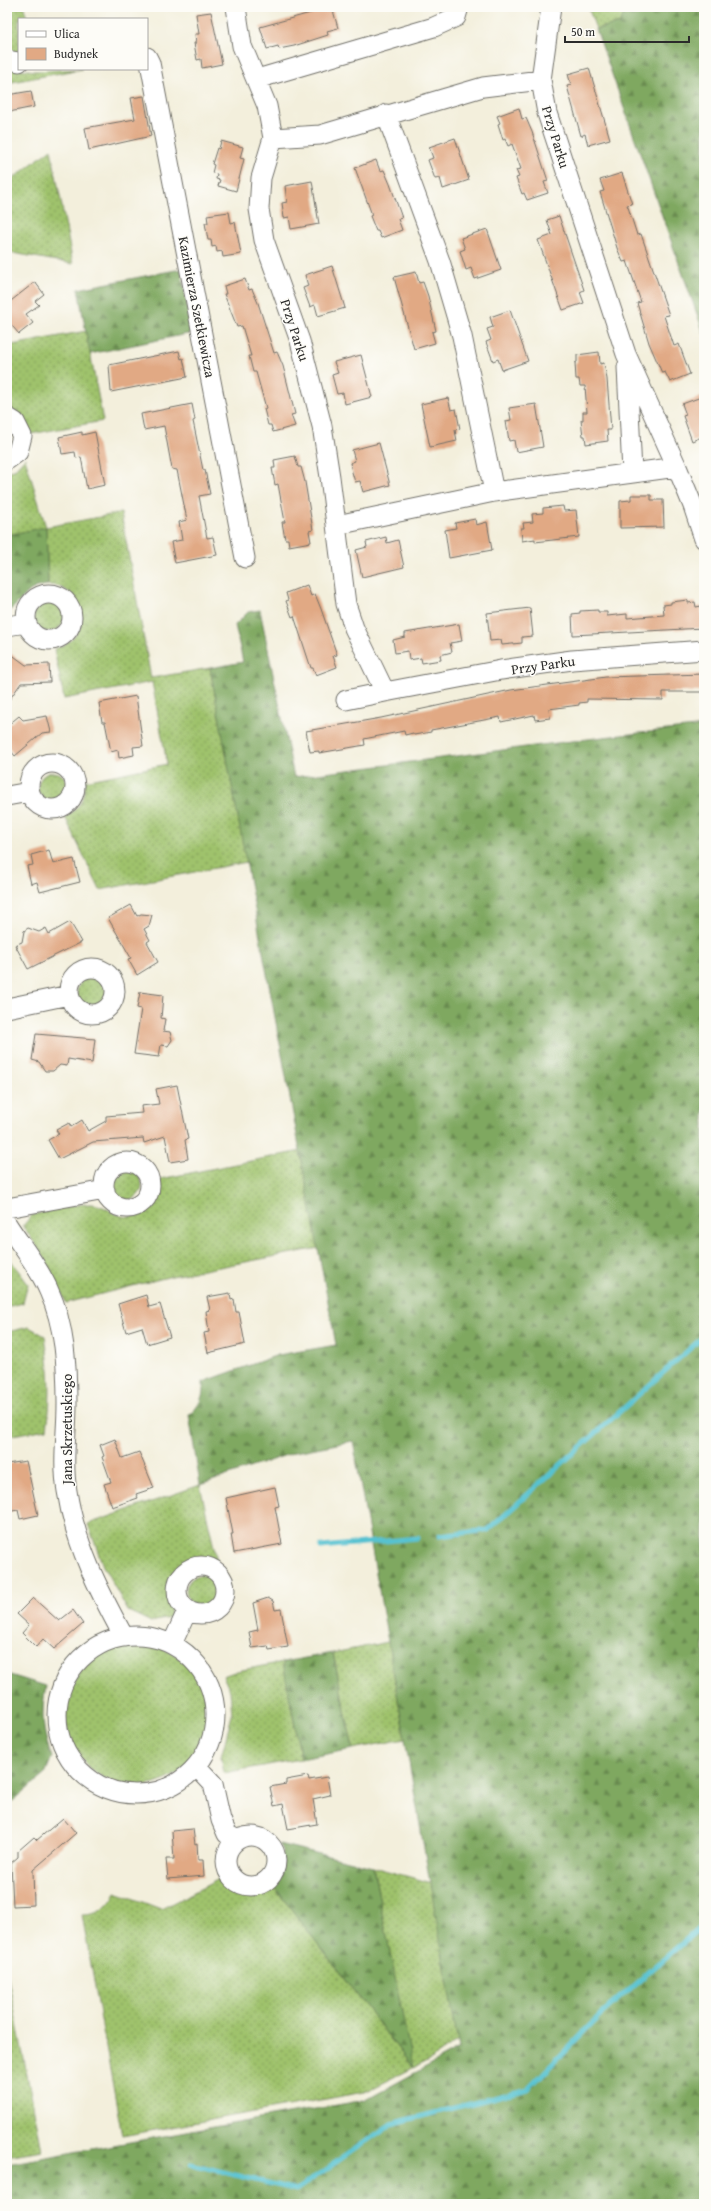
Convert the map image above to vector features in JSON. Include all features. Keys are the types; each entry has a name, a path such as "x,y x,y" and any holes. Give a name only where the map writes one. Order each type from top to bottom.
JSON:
{"street":[{"name":"Przy Parku","path":"236,7 242,46 267,106 273,138 261,178 259,209 264,240 300,341 322,426 337,525 343,590 346,604 354,628 385,692"},
{"path":"257,79 434,27 456,16 459,7"},
{"name":"Przy Parku","path":"551,7 541,80 547,113 626,354 677,467 693,506 704,539"},
{"path":"7,60 18,62"},
{"name":"Kazimierza Szetkiewicza","path":"148,60 153,78 245,558"},
{"path":"273,138 320,134 483,87 541,80"},
{"path":"386,114 440,261 457,321 494,492"},
{"name":"Przy Parku","path":"626,354 632,473"},
{"path":"7,417 15,422 22,436 18,452 7,460"},
{"path":"337,525 494,492 677,467"},
{"path":"7,626 26,623"},
{"name":"Przy Parku","path":"346,700 501,670 572,660 704,650"},
{"path":"7,796 29,792"},
{"path":"7,1008 69,996"},
{"path":"7,1208 105,1190"},
{"name":"Jana Skrzetuskiego","path":"7,1224 49,1291 61,1329 67,1376 64,1473 70,1511 79,1543 98,1589 124,1637"},
{"path":"172,1644 187,1611"},
{"path":"142,1635 162,1640 182,1650 204,1673 210,1684 214,1700 214,1728 210,1746 197,1767 173,1784 161,1790 134,1792 112,1791 83,1774 66,1751 59,1731 58,1705 66,1679 77,1662 89,1651 114,1638 124,1637 142,1635"},
{"path":"197,1767 213,1784 221,1820 227,1834 237,1840"}],"green space":[{"path":"10,7 24,7 27,18 18,18 18,55 7,47"},
{"path":"588,7 627,7 620,23 596,29"},
{"path":"627,7 704,7 704,334 596,29 620,23"},
{"path":"7,67 18,69 18,70 35,71 77,70 7,83"},
{"path":"51,149 73,264 7,252 7,183"},
{"path":"181,269 192,333 90,354 78,289"},
{"path":"86,331 103,421 31,434 22,418 16,413 7,409 7,346"},
{"path":"25,458 46,527 121,513 151,678 210,668 247,862 100,890 65,817 70,814 81,802 84,793 85,781 167,764 152,682 64,699 54,649 70,641 75,636 81,619 80,610 72,595 57,586 48,585 46,528 7,535 7,471 14,470"},
{"path":"46,527 48,585 40,586 29,592 7,612 7,535"},
{"path":"49,602 60,606 64,617 60,628 49,632 38,628 34,617 38,606"},
{"path":"260,610 294,777 603,737 704,726 704,2204 7,2204 7,2164 365,2100 459,2049 353,1441 295,1452 200,1485 189,1415 199,1404 203,1392 203,1382 278,1355 336,1345 210,668 243,662 235,625 248,612"},
{"path":"53,772 64,776 68,787 64,798 53,802 42,798 38,787 42,776"},
{"path":"92,977 103,981 107,992 103,1003 92,1007 81,1003 77,992 81,981"},
{"path":"301,1151 319,1248 172,1276 66,1303 46,1260 23,1226 32,1215 83,1204 99,1205 122,1216 130,1217 138,1215 150,1207 154,1201 160,1179"},
{"path":"127,1170 138,1174 142,1185 138,1196 127,1200 116,1196 112,1185 116,1174"},
{"path":"7,1255 28,1284 23,1303 7,1307"},
{"path":"29,1327 45,1336 50,1382 50,1405 47,1429 7,1436 7,1332"},
{"path":"200,1485 217,1561 192,1561 184,1563 178,1567 170,1581 169,1595 171,1610 169,1618 151,1622 128,1611 103,1566 88,1524"},
{"path":"199,1575 205,1575 214,1579 218,1591 214,1603 205,1607 199,1607 190,1603 186,1594 186,1588 190,1579"},
{"path":"388,1642 405,1739 353,1749 333,1653"},
{"path":"130,1644 144,1644 171,1652 192,1670 203,1688 207,1701 207,1729 200,1749 182,1770 171,1778 158,1783 144,1786 130,1786 103,1778 82,1760 74,1749 69,1736 66,1722 66,1708 74,1681 92,1660 103,1652 116,1647"},
{"path":"333,1653 353,1749 301,1759 283,1662"},
{"path":"283,1662 301,1759 224,1773 221,1757 232,1715 230,1691 223,1676 237,1671"},
{"path":"7,1674 46,1686 43,1705 43,1722 46,1739 52,1757 45,1774 7,1806"},
{"path":"279,1844 373,1867 413,2068 272,1884 279,1875 283,1866 283,1855"},
{"path":"373,1867 432,1883 458,2041 433,2058 365,2092 122,2136 82,1915 94,1914 103,1909 107,1906 116,1892 161,1909 223,1877 234,1887 240,1890 252,1892 259,1891 272,1884 412,2067"},
{"path":"7,1973 42,2150 7,2156"}],"building":[{"path":"332,7 338,28 327,31 328,35 294,46 279,49 278,46 267,49 260,27"},
{"path":"211,12 222,64 202,68 201,59 197,60 194,43 196,43 195,34 199,34 196,14"},
{"path":"589,68 610,139 588,145 585,134 581,136 567,86 571,85 568,74"},
{"path":"31,91 34,107 9,112 7,95"},
{"path":"144,96 151,136 89,150 85,128 135,119 131,98"},
{"path":"519,108 522,119 526,118 532,132 548,181 544,182 548,193 527,200 524,193 522,194 516,178 519,177 516,170 521,169 512,144 508,146 505,139 503,140 498,124 500,123 497,116"},
{"path":"455,138 469,180 443,189 440,178 435,179 428,160 433,158 429,147"},
{"path":"221,141 243,147 240,158 244,159 236,191 218,186 220,180 216,179 217,174 212,173 214,165 212,164"},
{"path":"376,160 380,171 384,170 402,218 398,219 402,230 381,238 378,231 376,231 370,216 372,215 355,168"},
{"path":"622,173 632,204 627,205 637,235 641,234 669,315 664,316 674,346 679,344 690,374 670,382 665,372 662,373 649,343 637,303 641,302 627,261 623,262 617,248 600,192 604,191 600,180"},
{"path":"312,181 319,224 291,229 289,217 284,218 282,203 287,202 285,186"},
{"path":"229,212 231,223 235,222 241,254 223,257 222,251 217,252 216,246 212,247 211,240 208,240 205,223 208,223 207,215"},
{"path":"559,216 584,290 580,292 584,303 563,310 538,240 552,235 547,220"},
{"path":"487,229 501,270 475,279 471,268 466,270 460,251 465,249 461,238"},
{"path":"332,266 345,308 318,316 315,305 310,307 303,288 308,286 305,275"},
{"path":"416,272 419,283 423,282 428,296 436,331 432,332 435,343 414,349 394,277"},
{"path":"245,279 249,290 252,289 258,303 274,353 277,352 283,366 295,414 291,415 295,426 273,432 271,425 268,425 264,409 266,408 256,372 253,372 249,356 251,356 242,326 237,327 224,294 226,294 224,286"},
{"path":"35,282 44,294 35,301 39,305 26,314 33,323 19,334 7,320 7,304"},
{"path":"510,310 528,361 502,370 498,359 493,361 486,342 491,340 487,329 493,327 490,317"},
{"path":"179,351 181,359 183,358 187,377 111,392 109,365"},
{"path":"599,352 600,364 604,363 607,379 611,430 607,430 608,441 586,444 585,436 583,436 581,420 583,420 583,412 587,412 585,386 580,386 579,379 576,379 575,363 577,362 577,355"},
{"path":"361,355 372,397 345,404 343,393 337,394 332,375 338,373 334,362"},
{"path":"704,396 704,436 692,441 683,416 686,415 682,404"},
{"path":"448,398 451,410 456,409 460,429 455,430 457,441 430,447 421,404"},
{"path":"192,404 195,420 193,421 203,470 205,470 210,494 199,496 207,538 213,537 217,555 175,563 171,542 182,540 179,522 187,520 177,470 172,469 164,426 144,430 141,414"},
{"path":"536,404 543,447 516,452 514,440 509,441 506,421 511,420 509,408"},
{"path":"82,432 82,435 95,432 105,485 87,489 81,457 76,458 75,452 62,454 59,437"},
{"path":"379,443 390,485 363,492 360,481 355,482 352,472 350,463 355,461 352,450"},
{"path":"295,456 298,467 301,467 305,482 313,530 309,531 311,542 289,546 288,539 285,539 282,522 285,522 278,484 275,485 272,468 275,468 274,460"},
{"path":"631,495 651,495 651,500 663,500 664,527 620,528 620,501 631,500"},
{"path":"563,506 564,511 576,510 579,537 535,542 535,539 522,541 521,528 524,528 523,523 533,522 532,514 543,513 543,508"},
{"path":"475,519 476,525 487,522 492,550 449,558 445,530 456,528 455,523"},
{"path":"386,537 387,543 398,540 404,567 362,577 356,550 367,547 366,542"},
{"path":"307,585 311,596 315,594 337,655 333,656 337,667 316,675 313,668 311,668 294,616 292,617 286,601 288,600 286,593"},
{"path":"688,600 688,603 695,602 696,607 701,606 703,628 573,635 572,614 580,613 580,611 598,610 598,612 607,612 607,616 627,614 627,618 664,615 663,605 671,604 671,602"},
{"path":"530,608 533,636 522,637 522,643 502,645 501,640 490,641 487,613"},
{"path":"459,624 462,641 450,643 452,652 440,655 441,660 422,663 421,658 409,660 408,651 395,653 393,640 405,637 405,633"},
{"path":"7,651 26,665 49,664 50,682 21,683 7,703"},
{"path":"704,674 704,692 663,692 663,700 587,699 587,702 579,703 579,705 549,709 550,718 535,720 534,715 501,722 500,717 431,730 431,732 414,735 413,733 405,735 404,731 364,739 365,745 319,753 319,751 310,752 306,731 381,718 511,690 606,677"},
{"path":"136,696 143,746 133,747 134,755 119,758 118,750 111,752 105,722 102,722 99,703"},
{"path":"19,716 23,720 47,716 51,732 42,733 15,756 7,746 7,726"},
{"path":"49,850 53,864 74,859 80,882 40,892 37,882 31,884 27,866 33,865 31,855"},
{"path":"131,905 137,916 141,914 152,915 149,926 144,929 150,940 147,942 158,962 137,975 128,959 131,958 108,918"},
{"path":"70,922 82,942 28,969 15,945 22,942 24,931 28,928 39,932 46,928 49,934"},
{"path":"140,992 163,995 161,1018 165,1019 163,1031 170,1032 172,1040 168,1046 161,1045 159,1057 134,1054 141,1009 137,1008"},
{"path":"36,1034 95,1039 92,1063 68,1059 67,1066 60,1065 53,1071 45,1071 39,1062 32,1060"},
{"path":"177,1085 188,1139 185,1140 188,1159 170,1162 165,1136 144,1143 143,1138 93,1142 59,1159 48,1140 59,1134 56,1130 69,1123 71,1127 82,1120 88,1131 106,1121 106,1116 142,1113 141,1106 159,1104 156,1089"},
{"path":"230,1293 231,1300 234,1299 236,1312 239,1312 245,1344 208,1353 204,1333 209,1332 206,1311 210,1310 207,1297"},
{"path":"146,1295 149,1307 160,1304 170,1337 147,1344 142,1327 126,1332 118,1304"},
{"path":"115,1439 122,1458 139,1452 154,1488 136,1494 138,1498 112,1507 104,1484 111,1482 102,1457 104,1456 100,1445"},
{"path":"26,1461 38,1515 20,1519 18,1510 7,1512 7,1464"},
{"path":"275,1487 279,1506 275,1507 282,1544 234,1553 231,1534 233,1534 226,1498"},
{"path":"33,1598 59,1621 73,1610 83,1624 54,1649 43,1639 36,1647 22,1633 29,1625 17,1614"},
{"path":"268,1598 273,1601 275,1610 281,1609 288,1647 269,1650 268,1646 252,1648 249,1632 258,1630 253,1603"},
{"path":"308,1776 309,1780 327,1777 330,1795 313,1799 317,1824 288,1829 283,1804 274,1806 270,1787 286,1784 286,1780"},
{"path":"63,1818 76,1833 33,1870 34,1905 13,1906 11,1863 18,1857 18,1851 34,1837 37,1840"},
{"path":"193,1829 195,1844 197,1843 198,1860 203,1860 204,1876 168,1879 166,1859 174,1859 172,1831"}],"waterway":[{"path":"439,1536 488,1530 704,1336"},
{"path":"321,1547 418,1538"},
{"path":"191,2164 296,2190 391,2124 528,2089 601,2014 704,1924"}]}
